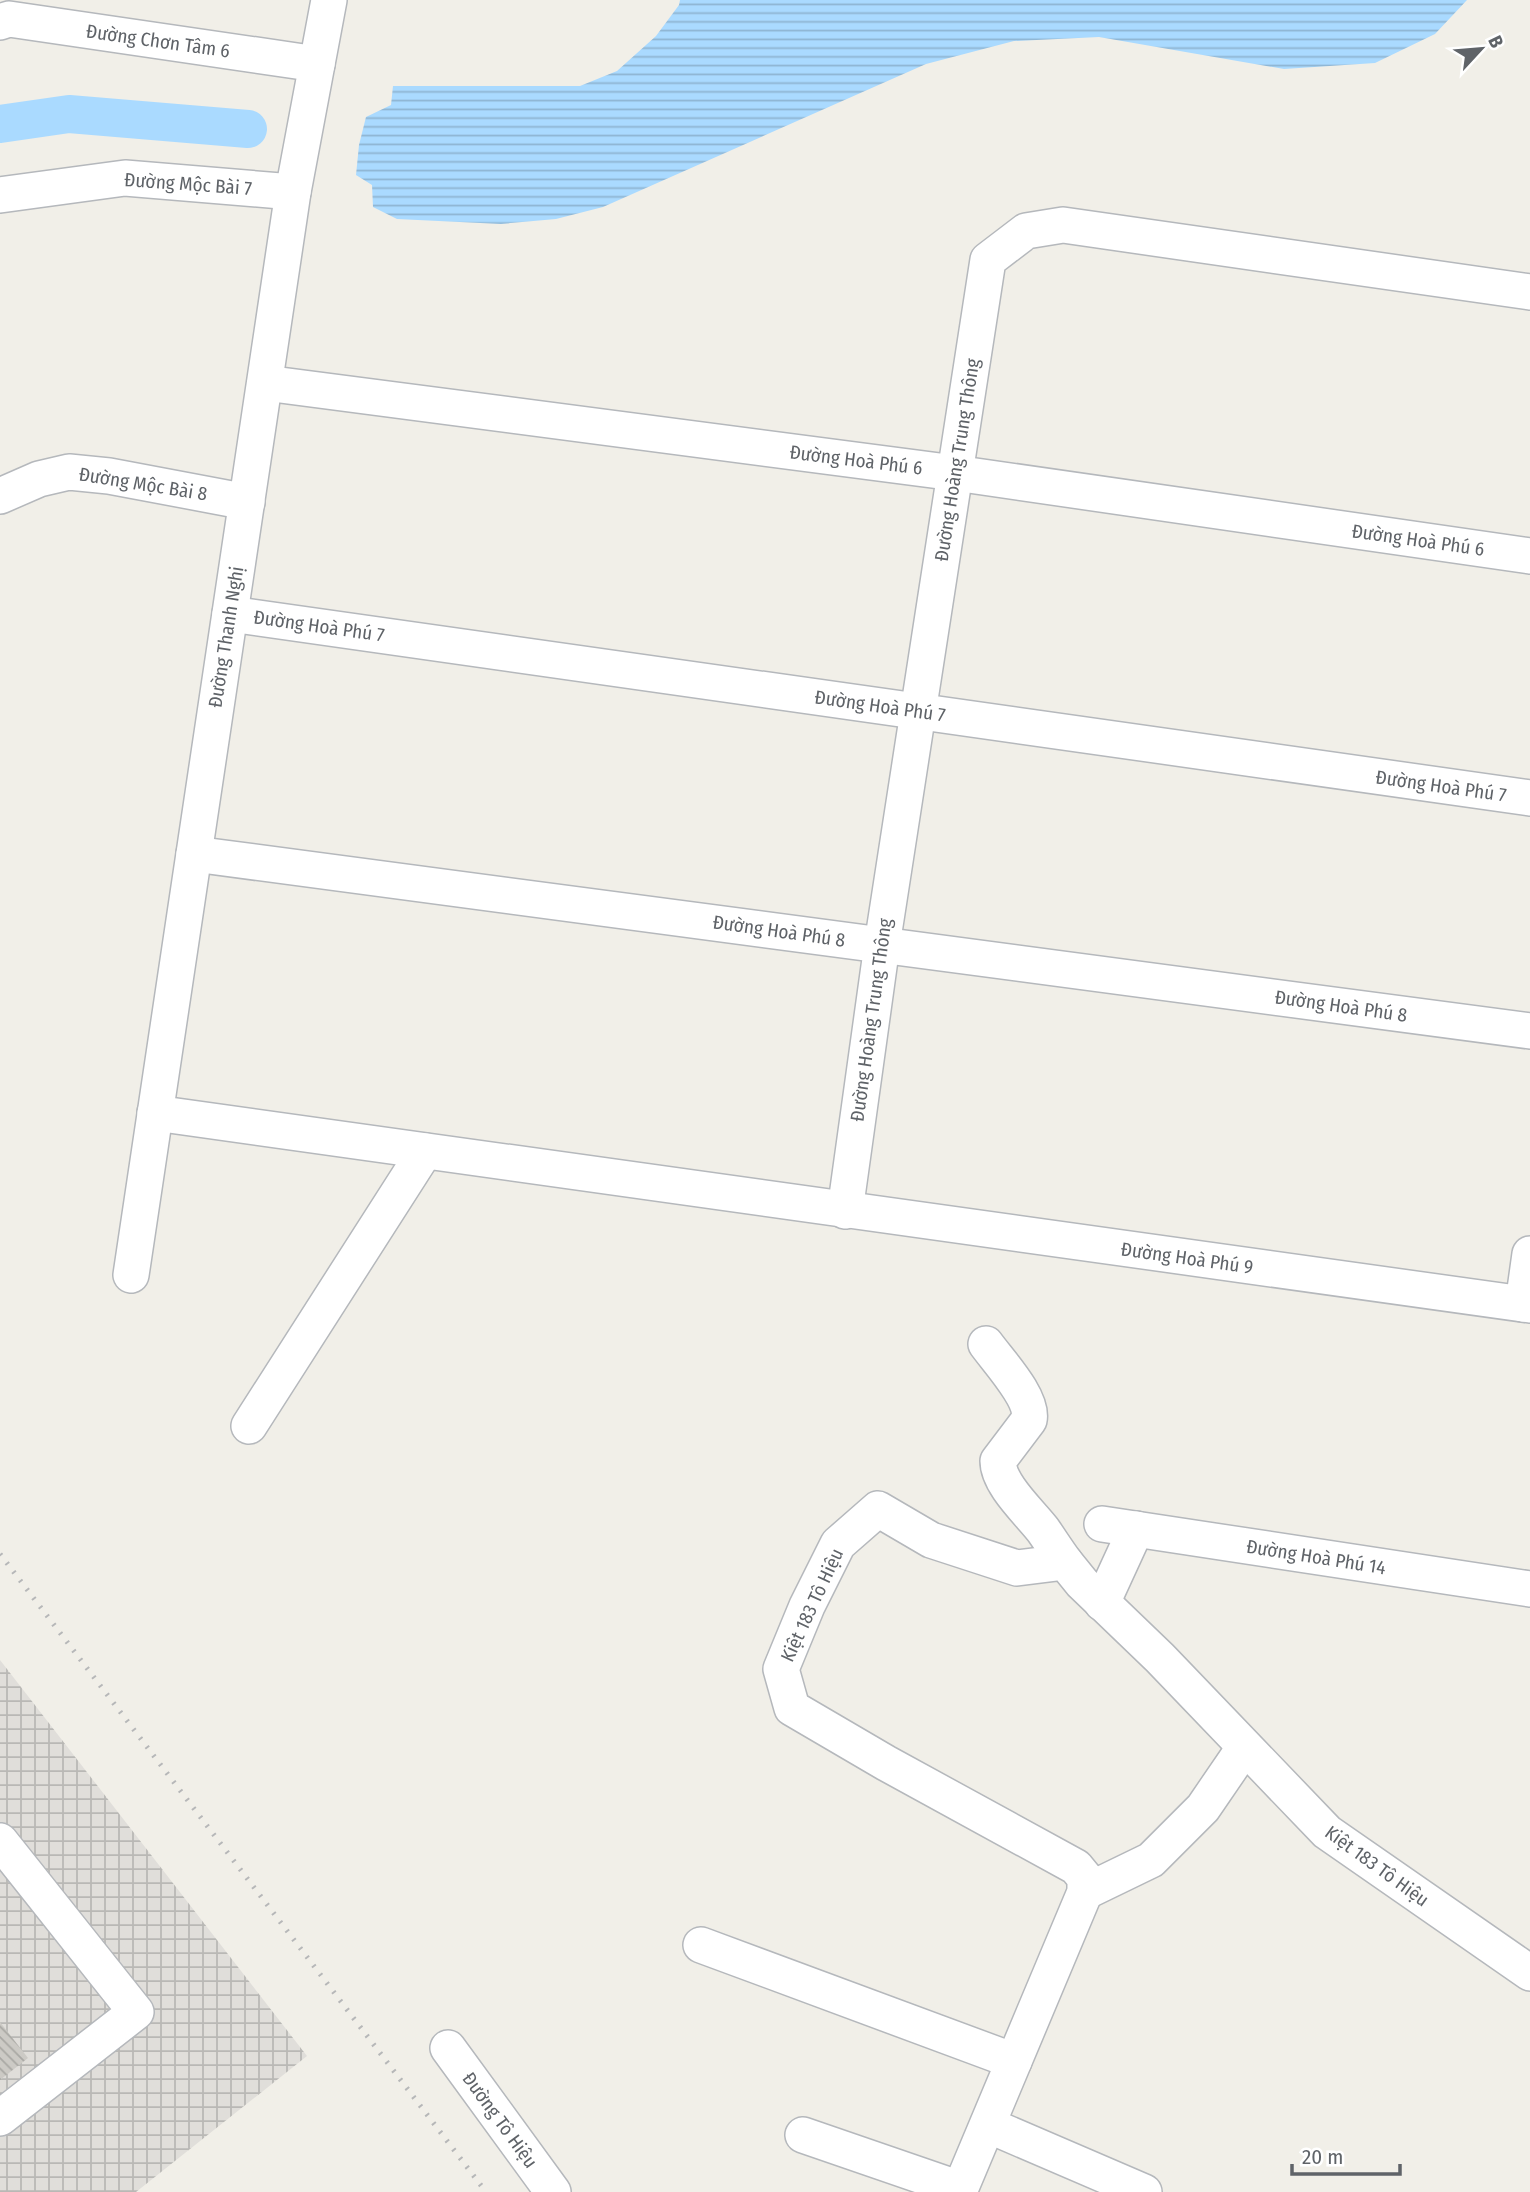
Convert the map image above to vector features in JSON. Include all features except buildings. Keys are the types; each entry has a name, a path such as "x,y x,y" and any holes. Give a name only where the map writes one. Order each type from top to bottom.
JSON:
{"street":[{"name":"Đường Thanh Nghị","path":"131,1275 293,192 329,0"},
{"name":"Đường Chơn Tâm 6","path":"0,22 9,19 317,64"},
{"name":"Đường Mộc Bài 7","path":"0,195 125,178 293,192"},
{"name":"Đường Hoàng Trung Thông","path":"845,1211 882,945 988,260 1026,231 1063,225 1530,292"},
{"name":"Đường Hoà Phú 6","path":"264,383 955,473 1530,556"},
{"name":"Đường Mộc Bài 8","path":"0,496 39,480 69,472 109,476 247,502"},
{"name":"Đường Hoà Phú 7","path":"230,614 1530,798"},
{"name":"Đường Hoà Phú 8","path":"194,854 1530,1031"},
{"name":"Đường Hoà Phú 9","path":"155,1113 1527,1305"},
{"path":"249,1426 425,1151"},
{"path":"1527,1305 1530,1254"},
{"path":"986,1344 1026,1400 1030,1413 1029,1420 999,1461 999,1469 1065,1562"},
{"name":"Kiệt 183 Tô Hiệu","path":"1085,1892 1085,1878 1076,1867 792,1708 782,1669 807,1606 838,1544 878,1509 932,1540 1017,1568 1065,1562 1082,1583 1160,1658 1327,1832 1530,1973"},
{"name":"Đường Hoà Phú 14","path":"1102,1603 1119,1527 1530,1589"},
{"path":"803,2135 959,2191 1085,1892 1151,1860 1203,1808 1244,1748"},
{"path":"0,1841 136,2012 0,2118"},
{"path":"701,1945 1014,2061"},
{"name":"Đường Tô Hiệu","path":"448,2048 553,2192"},
{"path":"988,2125 1143,2192"}],"shaded area":[{"path":"0,1660 307,2056 136,2192 0,2192"}],"water":[{"path":"680,0 1467,0 1435,34 1375,63 1284,69 1099,37 1014,41 926,64 603,207 556,219 501,224 397,219 373,207 372,185 356,175 359,145 366,117 391,105 393,86 580,86 617,71 656,36"}],"waterway":[{"path":"0,124 69,114 248,129"}],"railway":[{"path":"0,1554 486,2192"}]}
